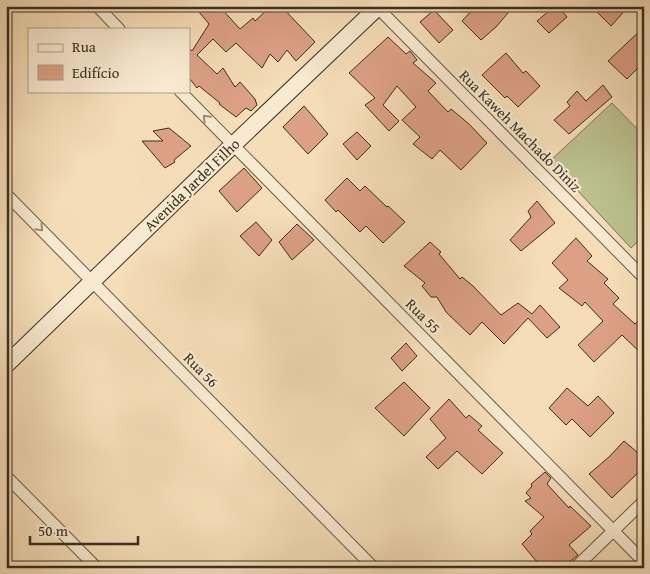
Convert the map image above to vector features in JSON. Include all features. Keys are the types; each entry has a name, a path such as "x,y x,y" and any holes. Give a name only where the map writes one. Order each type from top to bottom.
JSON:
{"main road":[{"name":"Avenida Jardel Filho","path":"6,364 377,7"}],"street":[{"path":"97,6 118,28"},
{"name":"Rua Kaweh Machado Diniz","path":"377,7 644,278"},
{"name":"Rua 55","path":"181,92 644,562"},
{"name":"Rua 56","path":"6,194 374,568"},
{"path":"6,476 97,568"},
{"path":"575,568 644,501"}],"green space":[{"path":"612,103 644,136 644,236 631,248 550,161"}],"building":[{"path":"194,6 219,6 240,29 253,18 255,21 271,6 281,6 315,42 296,61 287,50 278,62 270,54 262,68 236,43 226,52 213,39 197,55 217,74 223,68 235,87 240,82 255,99 257,105 251,111 246,108 236,117 199,86 197,88 190,79 190,49 192,51 209,24"},
{"path":"476,6 514,6 496,27 481,40 462,21"},
{"path":"555,6 558,6 567,17 549,33 537,21"},
{"path":"591,6 629,6 611,26"},
{"path":"434,10 453,30 439,43 420,22"},
{"path":"644,27 644,62 627,79 608,61"},
{"path":"388,37 406,54 410,51 417,60 413,63 436,83 428,91 448,112 451,109 487,143 461,170 440,150 432,159 413,144 420,137 402,120 416,107 397,86 383,105 399,121 389,131 365,105 375,98 349,73"},
{"path":"506,53 523,73 526,71 540,86 518,107 507,96 505,98 482,75"},
{"path":"603,85 612,97 569,134 554,120 570,106 567,102 577,91 586,101"},
{"path":"304,106 328,134 308,154 283,127"},
{"path":"169,128 191,146 174,160 175,162 165,168 142,141 163,141 153,131"},
{"path":"357,132 371,146 357,160 343,144"},
{"path":"244,168 262,188 237,212 219,191"},
{"path":"347,178 360,191 365,186 405,222 383,243 366,226 360,232 325,200"},
{"path":"537,201 555,223 521,251 510,240 531,217 528,211"},
{"path":"256,222 272,240 259,256 240,236"},
{"path":"297,224 314,240 292,260 279,242"},
{"path":"576,238 592,256 587,261 608,279 604,283 619,298 613,304 635,324 644,315 644,356 622,335 594,362 578,345 603,321 585,302 582,306 559,288 568,280 552,263"},
{"path":"430,242 441,252 439,254 460,279 462,277 473,286 501,315 518,303 532,314 540,305 560,327 547,338 528,318 504,344 482,322 470,335 446,312 437,297 431,297 422,286 425,283 404,266"},
{"path":"406,343 417,356 402,371 391,358"},
{"path":"404,382 430,408 404,436 375,408"},
{"path":"567,388 588,406 598,396 614,413 590,437 572,419 566,425 549,408"},
{"path":"449,399 466,418 469,415 482,426 478,430 503,453 482,474 457,451 438,469 426,457 446,438 430,419"},
{"path":"624,441 644,458 644,467 612,498 589,474"},
{"path":"545,472 551,478 547,484 569,508 570,506 591,526 569,545 578,555 562,568 555,568 549,562 542,568 522,544 532,534 530,531 544,517 525,501 531,498 526,493 532,486 531,484"}]}
